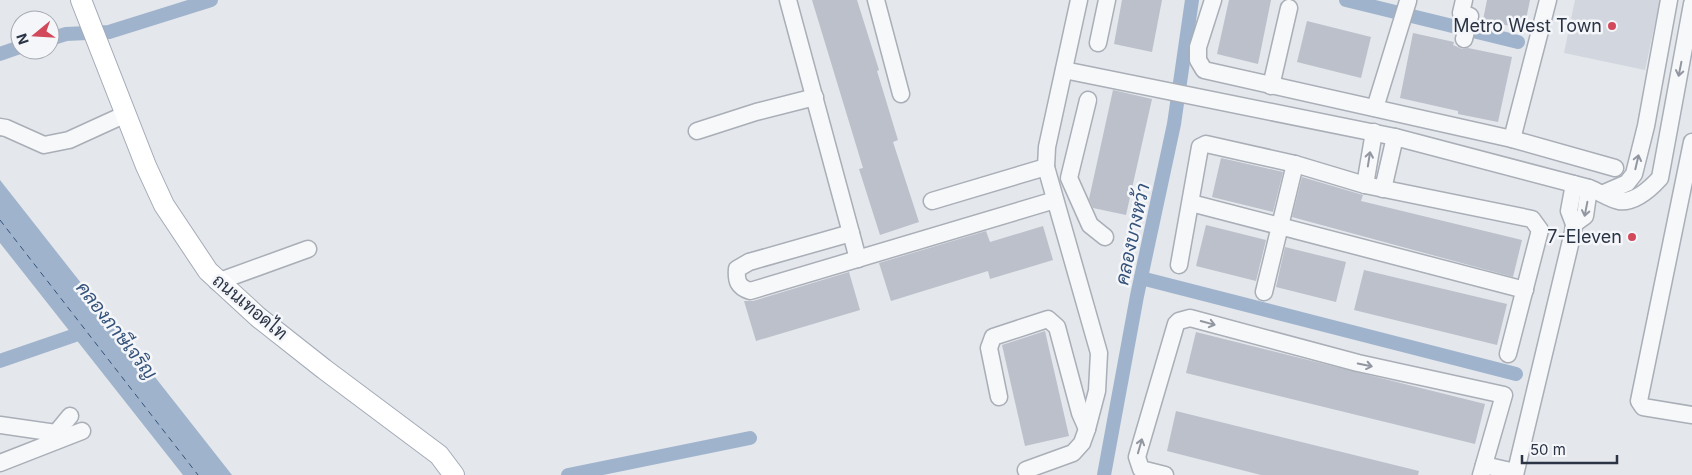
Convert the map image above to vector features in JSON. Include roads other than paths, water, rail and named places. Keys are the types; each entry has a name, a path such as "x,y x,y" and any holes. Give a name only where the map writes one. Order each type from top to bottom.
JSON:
{"main road":[{"name":"ถนนเทอดไท","path":"81,0 164,205 193,252 217,282 324,369 439,455 454,475"}],"street":[{"path":"788,0 858,259"},
{"path":"876,0 901,94"},
{"path":"1026,470 1073,452 1082,443 1097,391 1099,353 1046,167 1047,147 1079,0"},
{"path":"1098,43 1107,0"},
{"path":"1213,0 1198,48 1198,60 1204,70 1512,140 1615,168"},
{"path":"1464,0 1461,12 1469,26"},
{"path":"1512,140 1548,0"},
{"path":"1064,70 1374,132 1589,188 1617,201 1630,200 1645,193 1660,178 1691,7 1668,2 1646,126 1634,174 1627,183 1589,188 1569,210 1574,224 1515,473 1482,470 1504,395 1358,363 1190,318 1176,324 1137,457 1141,468 1165,475"},
{"path":"1376,108 1407,5"},
{"path":"1271,86 1289,8"},
{"path":"697,131 756,112 815,97"},
{"path":"1088,100 1069,178 1090,225 1105,236"},
{"path":"0,127 44,146 69,140 126,114"},
{"path":"1443,149 1448,126"},
{"path":"1365,185 1374,132"},
{"path":"1384,189 1395,137"},
{"path":"1692,142 1640,401 1643,407 1692,415"},
{"path":"1179,265 1200,147 1202,145 1295,164 1365,185 1532,219 1540,230 1508,354"},
{"path":"1264,292 1295,164"},
{"path":"932,201 1046,167"},
{"path":"851,234 749,262 737,269 738,283 742,289 750,291 1055,200"},
{"path":"1191,202 1525,290"},
{"path":"217,282 308,249"},
{"path":"1000,398 989,348 990,340 993,337 1048,319 1057,327 1080,413 1087,430"},
{"path":"0,425 56,433 70,416"},
{"path":"0,463 82,431"}],"water":[{"name":"คลองภาษีเจริญ","path":"0,180 232,475 183,475 0,243"}],"waterway":[{"path":"60,36 109,32 211,0"},
{"name":"คลองบางหว้า","path":"1104,475 1137,296 1174,124 1192,0"},
{"path":"1346,0 1518,42"},
{"path":"0,54 10,50"},
{"path":"1141,278 1516,374"},
{"path":"0,361 90,330"},
{"path":"568,475 750,438"}],"place":[{"name":"Metro West Town","path":"1612,26"},
{"name":"7-Eleven","path":"1632,237"}]}
